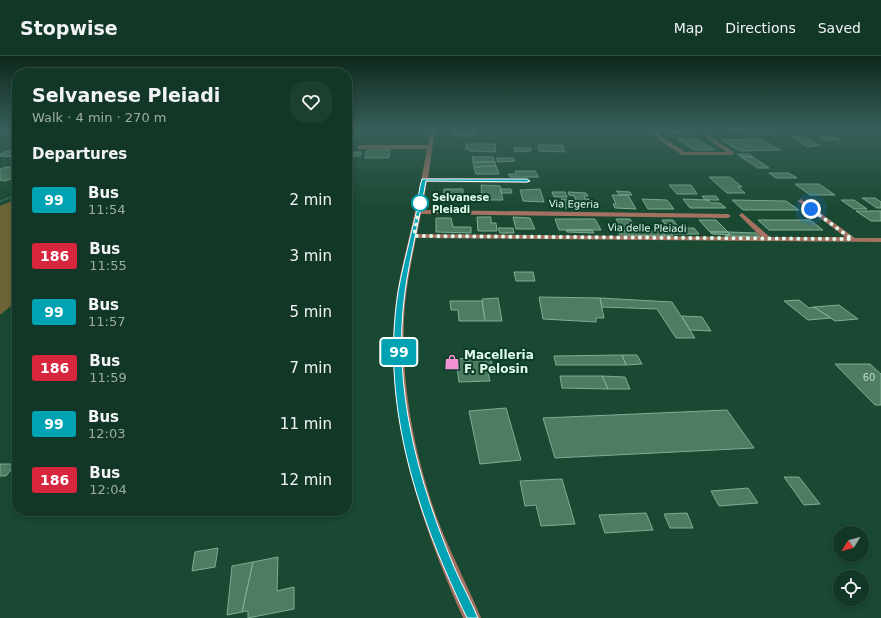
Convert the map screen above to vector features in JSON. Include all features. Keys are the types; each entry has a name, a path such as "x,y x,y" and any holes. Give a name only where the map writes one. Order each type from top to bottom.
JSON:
{"street":[{"path":"428,156 419,212 402,292 399,322 398,366 401,407 410,455 425,505 450,572 472,618"},
{"path":"424,180 527,181"},
{"path":"801,201 852,239"},
{"name":"Via Egeria","path":"419,212 728,216"},
{"path":"742,215 769,240"},
{"name":"Via delle Pleiadi","path":"414,236 881,240"}],"path":[{"path":"0,201 12,197"}],"shaded area":[{"path":"12,201 12,305 0,315 0,206"}],"building":[{"path":"365,156 389,156 389,158 365,158"},
{"path":"472,157 493,157 495,162 473,162"},
{"path":"741,157 753,157 769,168 758,168"},
{"path":"496,158 513,158 515,161 498,162"},
{"path":"473,162 495,162 496,166 474,167"},
{"path":"496,166 499,174 476,174 474,167"},
{"path":"12,167 12,179 5,181 0,180 0,169"},
{"path":"515,171 535,171 539,177 510,177 508,174 517,174"},
{"path":"769,173 789,173 797,178 776,178"},
{"path":"709,177 730,177 742,187 738,187 745,193 727,193"},
{"path":"795,184 819,184 835,195 810,195"},
{"path":"481,185 500,186 503,200 482,200"},
{"path":"669,185 691,185 697,194 677,194"},
{"path":"444,189 463,189 463,200 443,200"},
{"path":"501,189 511,189 512,193 501,193"},
{"path":"540,189 544,202 523,201 520,190"},
{"path":"616,191 630,192 632,195 620,195"},
{"path":"552,192 565,192 567,197 554,197"},
{"path":"568,192 586,193 588,196 584,196 585,199 589,199 592,205 578,203 580,208 565,208 561,199 576,199 574,196 569,195"},
{"path":"612,195 628,195 636,209 615,208 613,204 616,204"},
{"path":"702,196 716,196 719,200 705,200"},
{"path":"862,198 875,198 881,202 881,208 877,208"},
{"path":"642,199 667,200 674,209 648,209"},
{"path":"683,199 708,200 711,203 720,203 726,208 690,208"},
{"path":"732,200 786,201 799,210 743,210"},
{"path":"841,200 854,200 867,209 854,209"},
{"path":"856,211 881,211 881,221 871,221"},
{"path":"477,217 491,217 491,223 496,223 497,231 478,231"},
{"path":"513,217 530,218 535,229 516,229"},
{"path":"436,218 451,218 453,227 471,227 471,233 436,232"},
{"path":"555,219 595,219 601,230 559,230"},
{"path":"616,219 630,219 634,225 637,225 640,231 623,231"},
{"path":"662,220 673,220 679,228 694,228 699,234 672,234"},
{"path":"699,220 716,220 728,232 710,232"},
{"path":"758,220 810,220 823,230 769,230"},
{"path":"498,228 513,228 514,233 500,233"},
{"path":"661,229 668,229 673,236 665,236"},
{"path":"566,230 592,230 594,233 567,232"},
{"path":"618,231 662,231 665,236 620,235"},
{"path":"710,232 728,232 730,235 712,234"},
{"path":"728,232 756,233 760,237 725,235 730,235"},
{"path":"514,272 533,272 535,281 516,281"},
{"path":"539,297 600,298 604,318 596,318 596,322 543,319"},
{"path":"498,298 502,321 485,321 482,299"},
{"path":"600,298 672,302 695,338 676,338 657,309 602,307"},
{"path":"799,300 809,308 814,307 831,318 808,320 784,301"},
{"path":"450,301 482,301 485,321 459,321 458,310 451,310"},
{"path":"839,305 858,319 835,321 814,307"},
{"path":"682,316 702,317 711,331 690,330"},
{"path":"622,355 637,355 642,364 626,365"},
{"path":"622,355 626,365 556,365 554,356"},
{"path":"490,357 493,368 487,368 490,381 459,382 457,367 453,367 451,359"},
{"path":"835,364 870,364 881,374 881,405 875,405"},
{"path":"560,376 602,376 608,389 562,388"},
{"path":"602,376 625,377 630,389 608,389"},
{"path":"506,408 521,460 480,464 469,411"},
{"path":"727,410 754,448 555,458 543,418"},
{"path":"0,464 12,464 12,469 6,476 0,476"},
{"path":"784,477 799,477 820,504 804,505"},
{"path":"562,479 575,524 541,526 536,505 525,506 520,481"},
{"path":"748,488 758,503 719,506 711,491"},
{"path":"646,513 653,530 605,533 599,515"},
{"path":"687,513 693,528 670,528 664,514"},
{"path":"218,548 215,567 192,571 195,552"},
{"path":"278,557 277,591 294,587 294,609 248,618 248,611 242,612 253,562"},
{"path":"253,562 242,612 227,615 232,566"}],"bus line":[{"name":"99","path":"472,618 450,572 425,505 410,455 401,407 398,366 399,322 402,292 419,212 424,180 527,181"}],"place":[{"name":"Selvanese Pleiadi","path":"420,203"},
{"name":"Macelleria F. Pelosin","path":"452,362"}],"route":[{"path":"420,203 421,196 414,236 769,240 852,239 811,209"}]}
